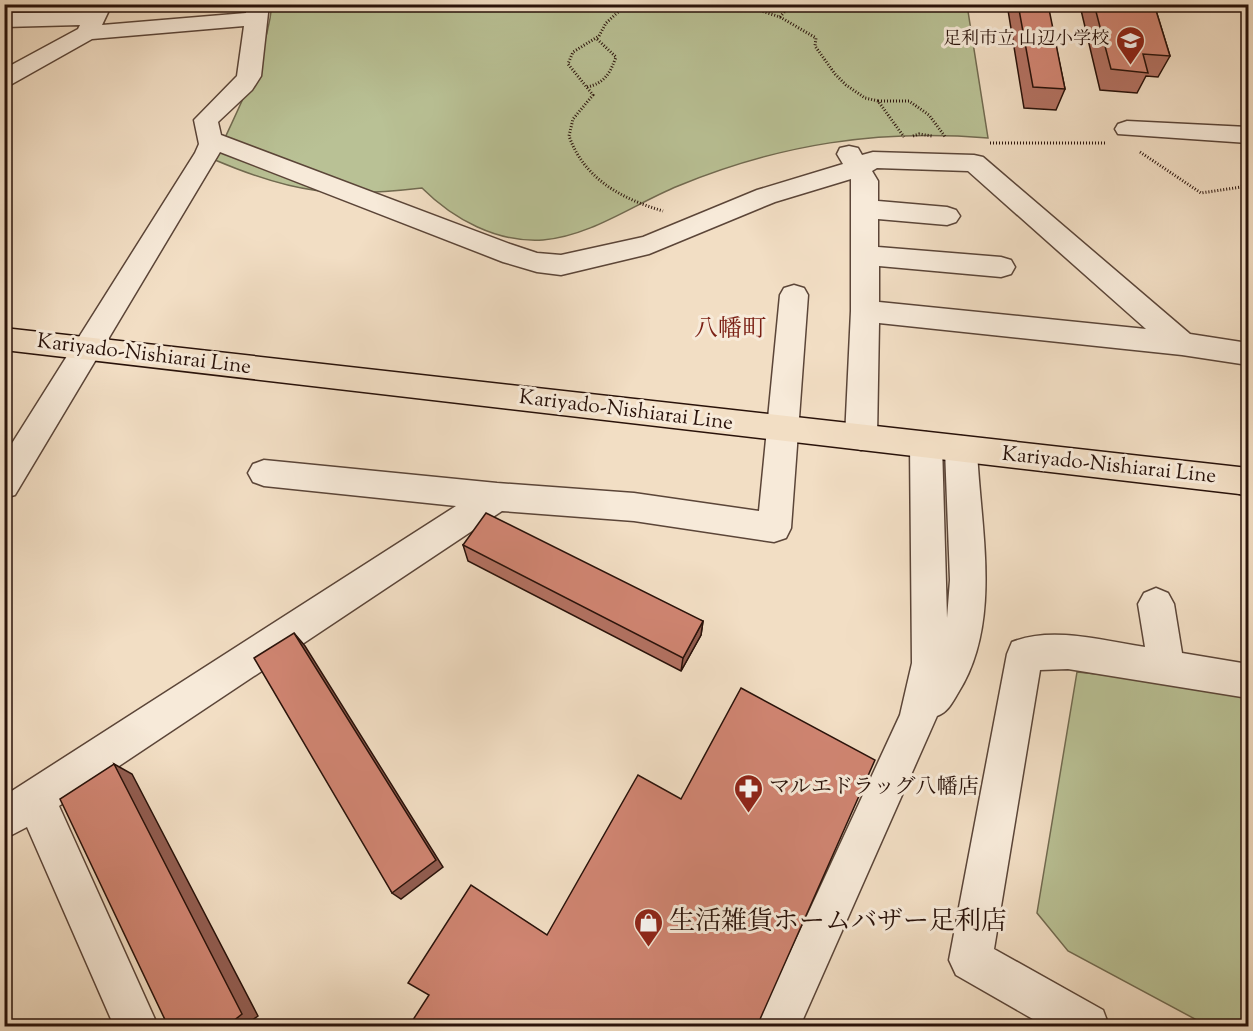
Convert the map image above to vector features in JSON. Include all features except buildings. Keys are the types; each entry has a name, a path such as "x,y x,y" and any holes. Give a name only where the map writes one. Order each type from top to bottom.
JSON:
{"main road":[{"name":"Kariyado-Nishiarai Line","path":"4,339 1248,482"}],"street":[{"path":"4,20 258,11 249,76 244,85 206,120 211,144 4,485"},
{"path":"4,79 95,18"},
{"path":"1126,136 1248,135"},
{"path":"211,144 221,143 412,219 524,259 549,265 590,259 649,245 853,161 974,163 1182,344"},
{"path":"853,161 865,181 866,255 861,437"},
{"path":"865,209 947,216"},
{"path":"866,255 1001,267"},
{"path":"264,472 497,497 634,507 774,528 794,295"},
{"path":"865,311 1182,344 1248,354"},
{"path":"778,1026 918,717 930,663 926,445"},
{"path":"918,717 943,687 964,635 967,594 961,449"},
{"path":"136,1026 20,809 497,497"},
{"path":"1156,604 1166,667"},
{"path":"1087,1026 972,960 1025,654 1068,652 1248,681"}],"path":[{"path":"627,4 606,23 596,38 573,52 568,64 593,96 575,114 568,130 568,138 591,171 613,192 631,201 705,222"},
{"path":"740,4 780,16 816,38 815,46 822,52 837,76 868,100 909,101 929,115 946,138"},
{"path":"780,16 784,11 805,4"},
{"path":"587,87 598,85 609,77 616,57 596,38"},
{"path":"878,101 905,138"},
{"path":"853,161 919,134 954,140"},
{"path":"982,142 1053,145 1126,136 1201,193 1248,186"}],"green space":[{"path":"272,4 967,5 988,138 908,136 868,138 792,150 716,172 678,186 578,232 543,240 509,238 462,219 422,188 365,193 316,190 269,180 215,160 257,64 269,24"},
{"path":"1077,672 1230,688 1248,702 1248,1026 1208,1026 1068,951 1037,913"}],"place":[{"name":"足利市立 山辺小学校","path":"1130,66"},
{"name":"マルエドラッグ八幡店","path":"748,814"},
{"name":"生活雑貨ホームバザー足利店","path":"648,948"}],"district":[{"name":"八幡町","path":"730,330"}]}
